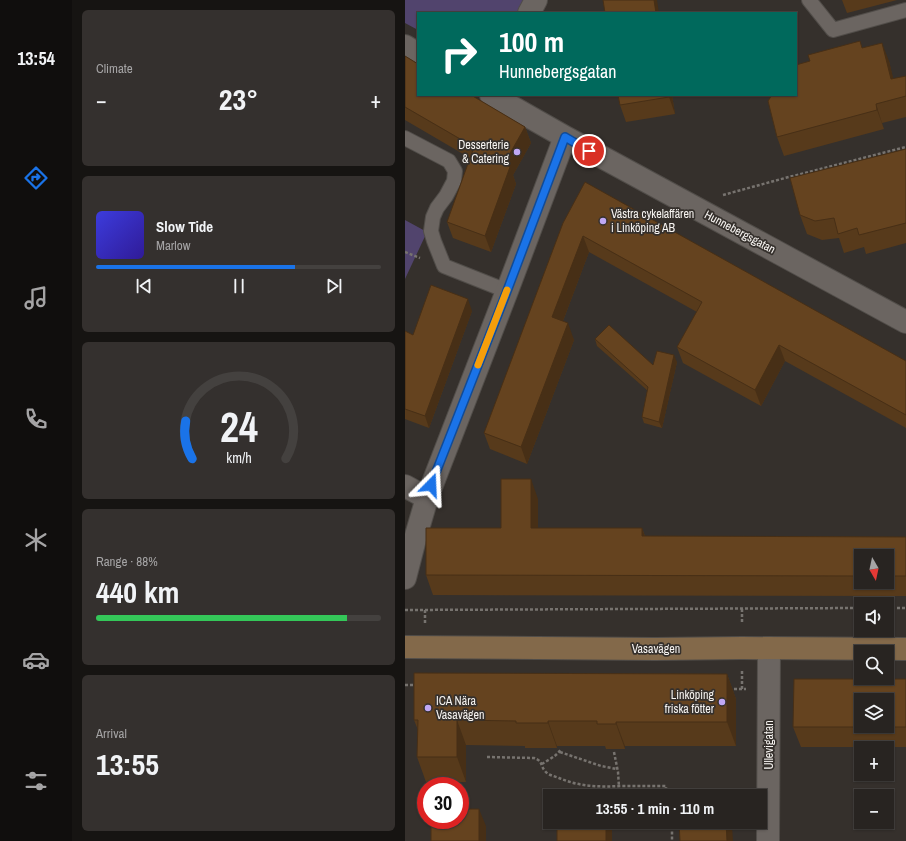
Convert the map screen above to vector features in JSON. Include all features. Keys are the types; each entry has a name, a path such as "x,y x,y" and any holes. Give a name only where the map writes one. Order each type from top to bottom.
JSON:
{"main road":[{"name":"Vasavägen","path":"405,647 906,649"}],"street":[{"path":"530,12 536,0"},
{"path":"405,46 417,53"},
{"name":"Hunnebergsgatan","path":"493,96 565,137 906,322"},
{"path":"405,578 427,498 565,137"},
{"path":"405,486 427,498"},
{"name":"Ullevigatan","path":"768,841 769,648"}],"lane":[{"path":"809,0 833,30 906,10"},
{"path":"405,138 449,161 455,170 454,181 446,196 437,208 433,218 431,231 444,266 507,291"}],"path":[{"path":"720,196 906,147"},
{"path":"405,610 854,608"},
{"path":"894,608 906,608"},
{"path":"405,685 419,685"},
{"path":"727,689 769,689"},
{"path":"542,764 560,750 601,766 617,769"},
{"path":"614,752 619,786"},
{"path":"487,757 539,759 547,773 575,784 595,786 666,786 666,789"},
{"path":"672,829 672,841"}],"shaded area":[{"path":"405,0 524,0 518,12 417,12 417,29 405,23"},
{"path":"405,220 427,232 405,279"}],"building":[{"path":"603,0 654,0 656,12 605,12"},
{"path":"860,41 862,48 882,43 891,79 906,76 906,96 876,104 877,110 777,137 768,101 771,96 797,96 797,65 810,61 808,55"},
{"path":"405,56 417,63 417,96 473,96 525,127 504,164 510,167 485,236 447,222 474,147 405,107"},
{"path":"618,96 669,96 669,97 620,105"},
{"path":"906,149 906,223 859,235 857,228 838,234 834,218 815,221 800,215 790,178"},
{"path":"585,182 906,361 906,415 779,345 755,390 677,347 702,302 583,236 552,317 568,323 521,447 484,433 563,223"},
{"path":"431,285 468,299 425,416 405,409 405,331 413,335"},
{"path":"609,325 653,365 657,351 674,355 659,422 642,417 648,387 595,339"},
{"path":"501,479 531,479 531,528 642,528 642,536 906,537 906,576 894,576 894,549 854,549 854,576 426,575 426,528 501,528"},
{"path":"414,673 727,674 727,722 616,722 616,724 597,724 597,721 548,721 548,723 516,723 516,721 457,720 457,757 417,757 418,720 414,720"},
{"path":"794,679 854,679 854,685 894,685 894,679 906,679 906,727 894,727 894,693 854,693 854,727 793,727"},
{"path":"469,809 479,809 479,841 431,841 431,829 469,829"},
{"path":"557,829 606,829 606,841 557,841"},
{"path":"679,829 726,829 727,841 680,841"}],"slow traffic":[{"path":"478,365 507,290"}],"place":[{"name":"Desserterie & Catering","path":"517,152"},
{"name":"Västra cykelaffären i Linköping AB","path":"603,221"},
{"name":"Linköping friska fötter","path":"722,702"},
{"name":"ICA Nära Vasavägen","path":"428,708"}],"route":[{"path":"431,485 507,291 565,137 589,151"}]}
